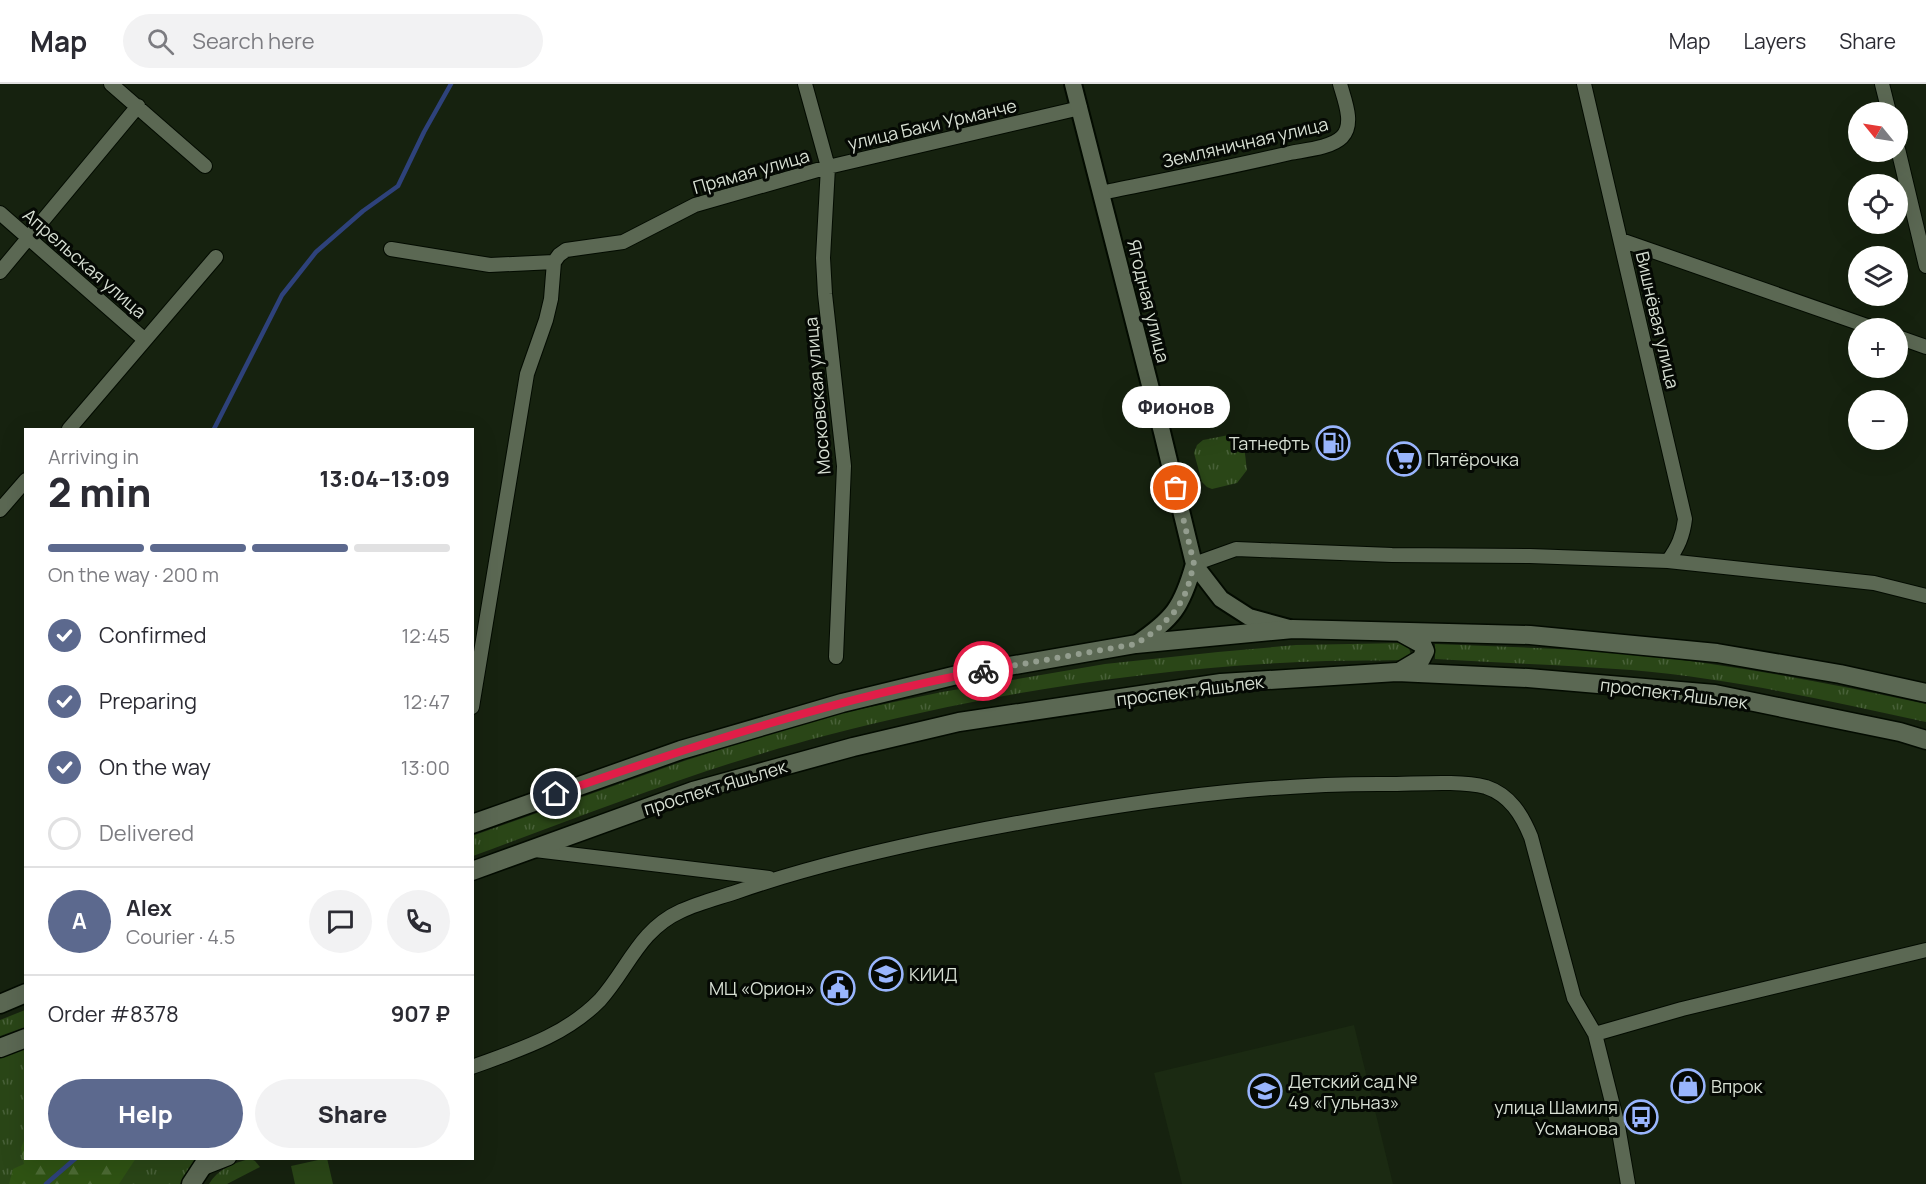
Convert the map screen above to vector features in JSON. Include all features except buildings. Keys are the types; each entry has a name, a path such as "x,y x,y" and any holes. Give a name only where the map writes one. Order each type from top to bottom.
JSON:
{"main road":[{"path":"474,823 681,750 842,703 957,675 1136,644 1293,629 1530,635 1717,653 1840,674 1926,693"},
{"path":"1397,672 1421,659 1425,651 1422,644 1402,633"},
{"name":"проспект Яшьлек","path":"474,870 693,791 853,747 959,722 1221,683 1397,672 1528,678 1715,694 1900,732 1926,740"},
{"path":"0,1004 24,994"},
{"path":"0,1048 24,1039"}],"street":[{"path":"111,84 205,166"},
{"name":"Московская улица","path":"805,84 828,167 823,258 844,466 836,657"},
{"name":"Ягодная улица","path":"1073,84 1194,564"},
{"name":"Земляничная улица","path":"1101,193 1330,144 1342,137 1347,129 1348,116 1340,84"},
{"name":"Вишнёвая улица","path":"1584,84 1685,519 1683,536 1668,561"},
{"path":"1882,84 1886,102"},
{"path":"0,272 138,106"},
{"name":"улица Баки Урманче","path":"828,167 1080,108"},
{"path":"1901,162 1926,266"},
{"name":"Прямая улица","path":"554,262 566,250 623,242 695,205 828,167"},
{"name":"Апрельская улица","path":"0,213 145,340"},
{"path":"1621,240 1848,319"},
{"path":"391,249 490,265 554,262 551,299 546,320 527,374 474,695"},
{"path":"70,428 216,257"},
{"path":"1908,341 1926,347"},
{"path":"0,510 24,482"},
{"path":"1194,564 1236,549 1668,561 1874,584 1926,596"},
{"path":"1194,564 1221,598 1230,605 1249,617 1293,629"},
{"path":"1136,644 1158,629 1177,609 1187,590 1194,564"},
{"path":"474,1066 535,1044 582,1016 601,998 642,940 681,911 774,879 876,851 1078,811 1265,787 1347,783 1466,784 1487,788 1502,795 1513,804 1531,837 1574,998 1595,1034 1618,1126 1628,1184"},
{"path":"530,849 774,879"},
{"path":"1595,1034 1682,1009 1926,950"},
{"path":"200,1170 224,1160"}],"shaded area":[{"name":"Детский сад № 49 «Гульназ»","path":"1354,1025 1393,1184 1182,1184 1154,1073"}],"green space":[{"path":"1234,434 1243,445 1247,470 1237,483 1212,489 1207,487 1202,482 1194,453 1197,445 1203,440"},
{"path":"1403,643 1409,648 1411,655 1406,660 1313,661 1181,671 1062,686 944,708 828,735 738,761 474,856 474,835 684,761 822,717 942,692 1105,664 1296,645"},
{"path":"1435,644 1635,654 1745,669 1926,704 1926,722 1779,691 1668,674 1607,668 1435,659"},
{"path":"24,1010 24,1027 0,1036 0,1020"},
{"path":"24,1047 24,1160 195,1160 180,1184 0,1184 0,1056"},
{"path":"24,1140 24,1160 135,1160 119,1184 9,1184 13,1169 24,1164 21,1148"},
{"path":"253,1160 260,1167 227,1184 209,1184 227,1167 238,1162"},
{"path":"327,1160 333,1184 295,1184 291,1166"}],"waterway":[{"path":"215,428 282,295 316,252 363,211 398,186 424,132 451,84"},
{"path":"46,1184 74,1160"}],"way so far":[{"path":"983,671 1136,644 1158,629 1177,609 1187,590 1194,564 1176,488"}],"place":[{"name":"Татнефть","path":"1333,443"},
{"name":"Пятёрочка","path":"1404,459"},
{"name":"Фионов","path":"1176,488"},
{"name":"КИИД","path":"886,974"},
{"name":"МЦ «Орион»","path":"838,988"},
{"name":"Впрок","path":"1688,1086"},
{"name":"Детский сад № 49 «Гульназ»","path":"1265,1091"},
{"name":"улица Шамиля Усманова","path":"1641,1117"}],"route":[{"path":"556,794 681,750 842,703 957,675 983,671"}]}
